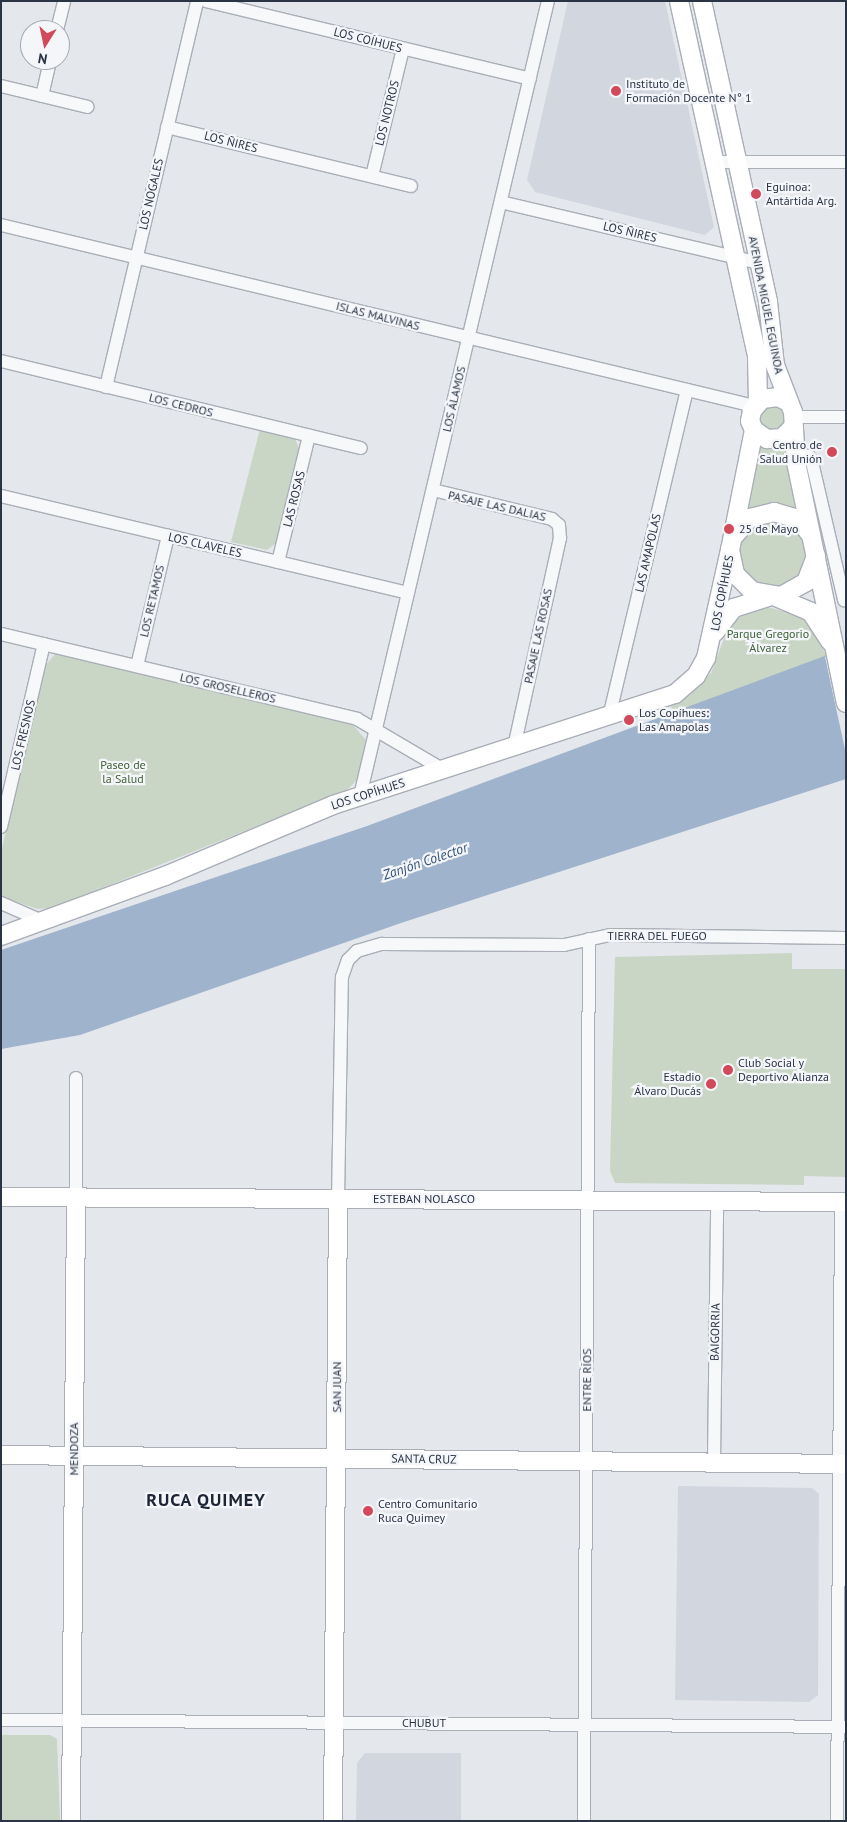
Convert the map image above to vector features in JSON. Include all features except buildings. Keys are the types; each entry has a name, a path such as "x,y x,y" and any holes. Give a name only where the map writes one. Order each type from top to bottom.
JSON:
{"street":[{"path":"59,20 64,1"},
{"name":"LOS NOGALES","path":"106,387 196,1"},
{"name":"LOS COÍHUES","path":"206,1 530,79"},
{"name":"LOS ÁLAMOS","path":"360,796 548,1"},
{"name":"AVENIDA MIGUEL EGUINOA","path":"679,1 758,364 756,404 750,416 754,430 731,547 738,579 752,591 772,597 815,615 835,653"},
{"name":"AVENIDA MIGUEL EGUINOA","path":"702,1 759,263 774,358 791,416 795,454 816,547 835,653"},
{"name":"LOS NOTROS","path":"372,176 403,49"},
{"path":"42,96 48,70"},
{"path":"1,86 88,107"},
{"name":"LOS ÑIRES","path":"167,127 411,186"},
{"path":"714,162 846,162"},
{"name":"LOS ÑIRES","path":"501,202 759,263"},
{"name":"ISLAS MALVINAS","path":"1,225 687,390 756,404"},
{"name":"LOS CEDROS","path":"1,361 360,448"},
{"name":"LAS AMAPOLAS","path":"609,717 687,390"},
{"path":"756,404 773,396 791,416 846,417"},
{"path":"754,430 772,440 782,438 791,416"},
{"name":"LAS ROSAS","path":"278,562 310,436"},
{"path":"795,454 811,460 844,600"},
{"name":"PASAJE LAS DALIAS","path":"433,490 552,519 559,525"},
{"name":"LOS CLAVELES","path":"1,496 408,593"},
{"name":"AVENIDA MIGUEL EGUINOA","path":"731,547 750,518 774,512 802,523 816,547 814,567 806,582 792,593 772,597"},
{"name":"PASAJE LAS ROSAS","path":"514,747 560,538 559,525"},
{"name":"LOS RETAMOS","path":"137,666 168,536"},
{"name":"LOS COPÍHUES","path":"1,936 360,796 663,700 685,687 703,664 713,637 731,547"},
{"name":"LOS COPÍHUES","path":"713,637 734,608 772,597"},
{"name":"LOS GROSELLEROS","path":"1,634 346,716 376,729 444,770"},
{"name":"LOS FRESNOS","path":"1,827 44,644"},
{"path":"835,653 846,703"},
{"path":"1,903 42,921"},
{"name":"TIERRA DEL FUEGO","path":"352,955 376,945 564,945 618,935 846,938"},
{"name":"ENTRE RÍOS","path":"584,1821 589,939"},
{"name":"SAN JUAN","path":"333,1821 338,1199 342,977 352,955"},
{"name":"MENDOZA","path":"71,1821 76,1078"},
{"name":"ESTEBAN NOLASCO","path":"1,1197 844,1202"},
{"name":"BAIGORRIA","path":"714,1462 717,1201"},
{"path":"837,1821 842,1727 844,1202"},
{"name":"SANTA CRUZ","path":"1,1455 843,1464"},
{"name":"CHUBUT","path":"1,1720 842,1727"}],"shaded area":[{"name":"Instituto de Formación Docente N° 1","path":"568,1 665,1 714,227 705,235 535,192 527,180"},
{"path":"678,1486 812,1488 819,1494 818,1695 809,1702 675,1700"},
{"path":"365,1753 461,1753 461,1821 356,1821 357,1763"}],"green space":[{"path":"767,404 782,406 788,419 780,432 761,430 757,415"},
{"path":"260,429 295,439 299,448 276,543 267,550 231,542"},
{"path":"786,443 800,510 776,503 746,513 760,446"},
{"name":"Parque Gregorio Álvarez","path":"773,519 786,522 798,529 805,541 808,554 805,567 798,579 786,586 773,589 760,586 748,579 741,567 738,554 741,541 748,529 760,522"},
{"name":"Parque Gregorio Álvarez","path":"764,606 804,617 827,656 673,713 671,706 690,695 711,673 728,628 747,611"},
{"name":"Paseo de la Salud","path":"55,654 352,724 366,740 358,779 347,790 52,908 38,909 1,897 1,852 46,665"},
{"name":"Club Social y Deportivo Alianza","path":"792,953 792,969 846,969 846,1177 804,1176 804,1185 615,1183 610,1171 615,957"},
{"path":"1,1735 50,1735 57,1739 60,1821 1,1821"}],"water":[{"name":"Zanjón Colector","path":"846,648 846,779 401,923 80,1035 1,1049 1,950 367,826"}],"pier":[{"path":"845,648 846,650 846,754 825,657"}],"place":[{"name":"Instituto de Formación Docente N° 1","path":"616,91"},
{"name":"Eguinoa: Antártida Arg.","path":"756,194"},
{"name":"Centro de Salud Unión","path":"832,452"},
{"name":"25 de Mayo","path":"729,529"},
{"name":"Los Copíhues: Las Amapolas","path":"629,720"},
{"name":"Club Social y Deportivo Alianza","path":"728,1070"},
{"name":"Estadio Álvaro Ducás","path":"711,1084"},
{"name":"Centro Comunitario Ruca Quimey","path":"368,1511"}],"district":[{"name":"RUCA QUIMEY","path":"206,1500"}]}
